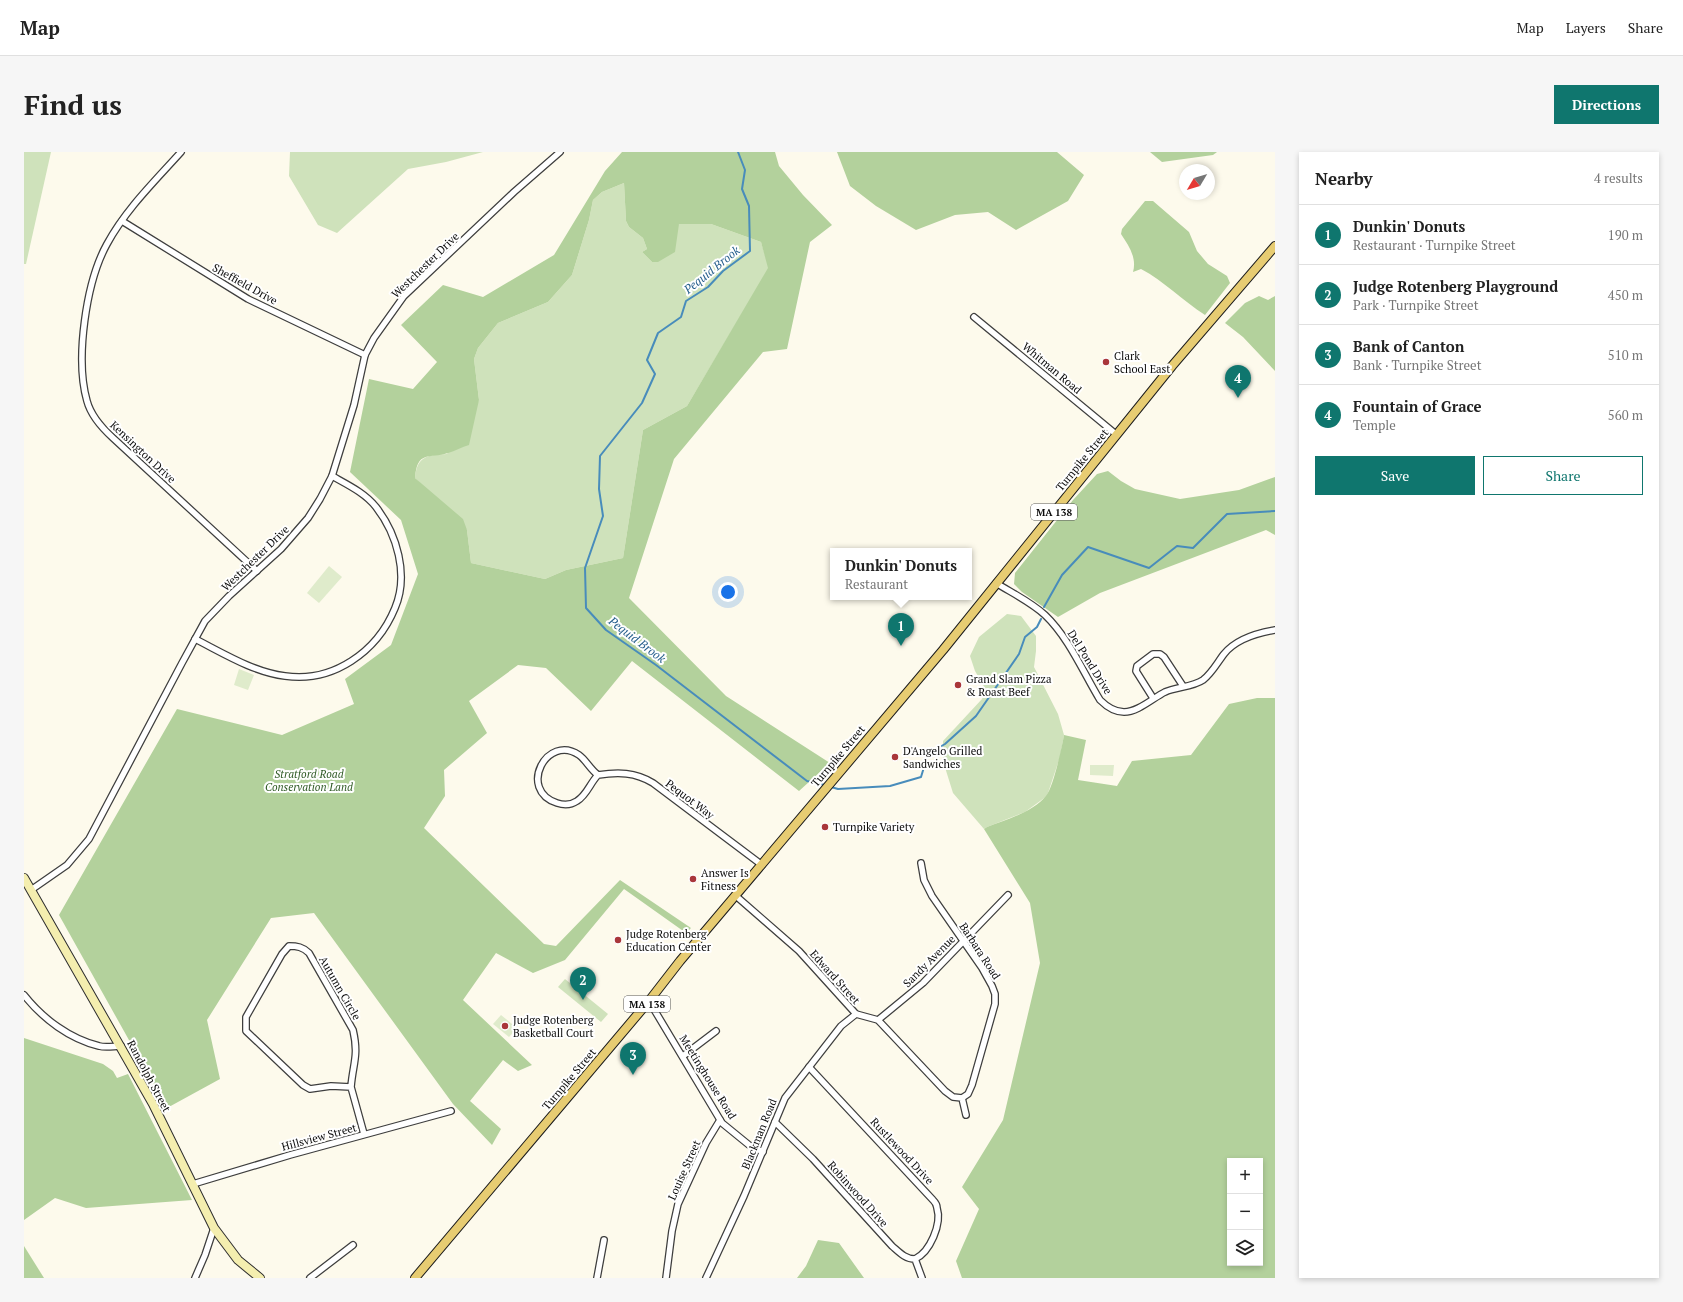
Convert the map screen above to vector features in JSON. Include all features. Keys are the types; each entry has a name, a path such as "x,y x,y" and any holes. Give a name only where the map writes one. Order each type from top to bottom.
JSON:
{"main road":[{"name":"Turnpike Street","path":"414,1278 649,1002 680,961 942,650 1206,325 1275,246"},
{"name":"Randolph Street","path":"24,878 153,1104 214,1228 238,1260 260,1278"}],"street":[{"name":"Kensington Drive","path":"182,152 122,220 106,244 95,271 86,313 81,359 83,383 88,402 100,425 112,438 258,571"},
{"name":"Westchester Drive","path":"31,890 67,865 89,839 206,621 281,549 308,518 320,499 332,476 354,405 365,355 374,338 404,296 514,192 560,152"},
{"name":"Sheffield Drive","path":"122,220 248,299 365,355"},
{"name":"Whitman Road","path":"974,317 1117,434"},
{"path":"195,639 242,663 265,672 285,676 305,677 324,674 356,659 367,650 378,637 396,607 399,591 399,557 394,538 386,521 370,501 351,487 332,476"},
{"name":"Del Pond Drive","path":"996,583 1043,614 1051,621 1062,635 1100,700 1106,706 1124,712 1141,706 1165,692 1202,681 1210,674 1225,653 1240,641 1275,630"},
{"path":"1154,698 1136,671 1137,666 1154,654 1160,654 1164,657 1183,686"},
{"path":"564,751 571,751 578,755 598,775 582,797 570,804 558,804 551,801 540,789 538,782 539,768 542,763 551,754 564,751"},
{"name":"Pequot Way","path":"598,775 626,773 646,779 762,865"},
{"name":"Barbara Road","path":"921,863 924,880 932,896 982,968 995,994 995,1004 972,1085 968,1094 962,1098"},
{"name":"Sandy Avenue","path":"878,1020 923,983 1008,895"},
{"name":"Edward Street","path":"736,896 799,951 856,1014 878,1020"},
{"name":"Autumn Circle","path":"351,1087 331,1086 310,1089 303,1086 246,1031 246,1017 284,950 289,946 297,946 309,953 353,1030 357,1056 351,1087 364,1134"},
{"path":"24,996 34,1008 60,1030 101,1047 121,1046"},
{"name":"Meetinghouse Road","path":"649,1002 683,1056 720,1120 725,1126 749,1145 763,1152"},
{"name":"Blackman Road","path":"706,1278 763,1152 785,1098 841,1026 856,1014"},
{"path":"878,1020 945,1091 953,1097 962,1098 966,1115"},
{"path":"683,1056 716,1031"},
{"name":"Rustlewood Drive","path":"809,1067 933,1200 938,1209 938,1218 932,1239 926,1251 915,1259"},
{"name":"Hillsview Street","path":"193,1184 364,1134 451,1112"},
{"name":"Louise Street","path":"666,1278 672,1231 678,1204 706,1143 720,1120"},
{"name":"Robinwood Drive","path":"775,1122 813,1159 892,1246 904,1256 915,1259"},
{"path":"195,1278 214,1228"},
{"path":"597,1278 604,1240"},
{"path":"310,1278 353,1245"},
{"path":"915,1259 922,1278"}],"green space":[{"path":"24,152 51,152 26,264 24,264"},
{"path":"290,152 483,152 446,162 408,169 337,233 318,225 289,176"},
{"name":"Stratford Road Conservation Land","path":"622,152 775,152 779,166 803,195 832,225 810,242 787,349 763,352 674,459 629,598 726,696 830,763 799,791 632,661 591,711 546,668 518,665 469,701 487,733 444,770 445,796 424,828 544,944 556,946 620,880 691,928 686,933 624,889 565,960 533,973 496,953 463,1000 532,1065 518,1071 503,1060 470,1101 501,1129 492,1145 453,1104 314,913 271,918 207,1020 220,1079 167,1108 59,915 177,709 282,735 354,704 345,679 391,645 418,574 401,520 350,472 369,379 413,389 437,362 401,325 443,285 483,297 554,255 605,171","holes":["624,183 626,221 629,227 643,238 647,249 642,252 652,262 658,262 675,252 679,224 711,224 761,242 768,268 687,406 643,430 623,558 566,570 545,579 471,563 467,530 463,519 415,478 418,463 425,457 441,455 469,445 479,400 474,359 478,348 498,323 548,302 572,275 589,220 593,200 602,192"]},
{"path":"837,152 1057,152 1084,175 1068,201 1016,230 988,212 955,215 916,230 876,206 850,186"},
{"path":"1150,152 1217,152 1213,155 1162,162"},
{"path":"624,183 626,221 629,227 643,238 647,249 642,252 652,262 679,224 711,224 761,242 769,268 687,406 643,430 623,558 566,570 545,579 471,563 467,530 415,478 418,465 424,458 429,456 447,454 479,400 474,359 478,348 498,323 548,302 572,275 589,220 593,200 602,192"},
{"path":"1145,201 1153,201 1189,232 1197,251 1208,264 1227,276 1230,283 1205,315 1166,285 1141,269 1133,272 1133,257 1121,234 1122,229"},
{"path":"1259,296 1268,300 1275,296 1275,371 1243,337 1225,323 1245,303"},
{"path":"1108,471 1135,489 1180,499 1239,490 1275,477 1275,535 1266,530 1100,593 1058,617 1022,592 1014,584 1015,573 1073,500 1097,474"},
{"path":"329,566 342,577 319,603 307,593"},
{"path":"1007,614 1021,616 1036,636 1034,667 1058,714 1064,735 1060,757 1047,796 1025,812 984,829 953,793 943,761 943,741 982,699 986,690 975,671 970,656 979,637"},
{"path":"239,669 254,675 248,690 234,685"},
{"path":"1257,698 1275,698 1275,1278 962,1278 956,1261 979,1209 962,1187 1003,1120 1040,963 1030,903 984,829 1034,807 1046,796 1049,792 1054,776 1064,735 1086,740 1078,780 1117,786 1132,761 1191,755 1229,704"},
{"path":"1090,765 1114,765 1113,776 1090,775"},
{"path":"565,979 608,1014 601,1022 558,987"},
{"name":"Judge Rotenberg Basketball Court","path":"501,1015 517,1028 509,1037 493,1024"},
{"path":"24,1038 103,1064 113,1071 117,1078 128,1074 192,1200 86,1208 55,1198 24,1220"},
{"path":"818,1240 839,1243 864,1278 797,1278 806,1266"},
{"path":"24,1246 44,1278 24,1278"}],"waterway":[{"name":"Pequid Brook","path":"738,152 745,170 742,189 749,206 750,251 723,271 708,287 686,301 681,317 658,333 647,360 655,374 642,403 600,456 599,489 603,516 585,568 586,608 606,630 656,665 807,781 825,785"},
{"name":"Pequid Brook","path":"1044,607 1062,575 1088,547 1149,568 1177,546 1193,548 1227,514 1275,511"},
{"name":"Pequid Brook","path":"831,787 838,789 890,786 921,777 928,754 945,744 976,716 1019,654 1025,637 1037,627 1041,619"}],"place":[{"name":"Clark School East","path":"1106,362"},
{"name":"Fountain of Grace","path":"1238,398"},
{"name":"Dunkin' Donuts","path":"901,646"},
{"name":"Grand Slam Pizza & Roast Beef","path":"958,685"},
{"name":"D'Angelo Grilled Sandwiches","path":"895,757"},
{"name":"Turnpike Variety","path":"825,827"},
{"name":"Answer Is Fitness","path":"693,879"},
{"name":"Judge Rotenberg Education Center","path":"618,940"},
{"name":"Judge Rotenberg Playground","path":"583,1000"},
{"name":"Judge Rotenberg Basketball Court","path":"505,1026"},
{"name":"Bank of Canton","path":"633,1075"}]}
